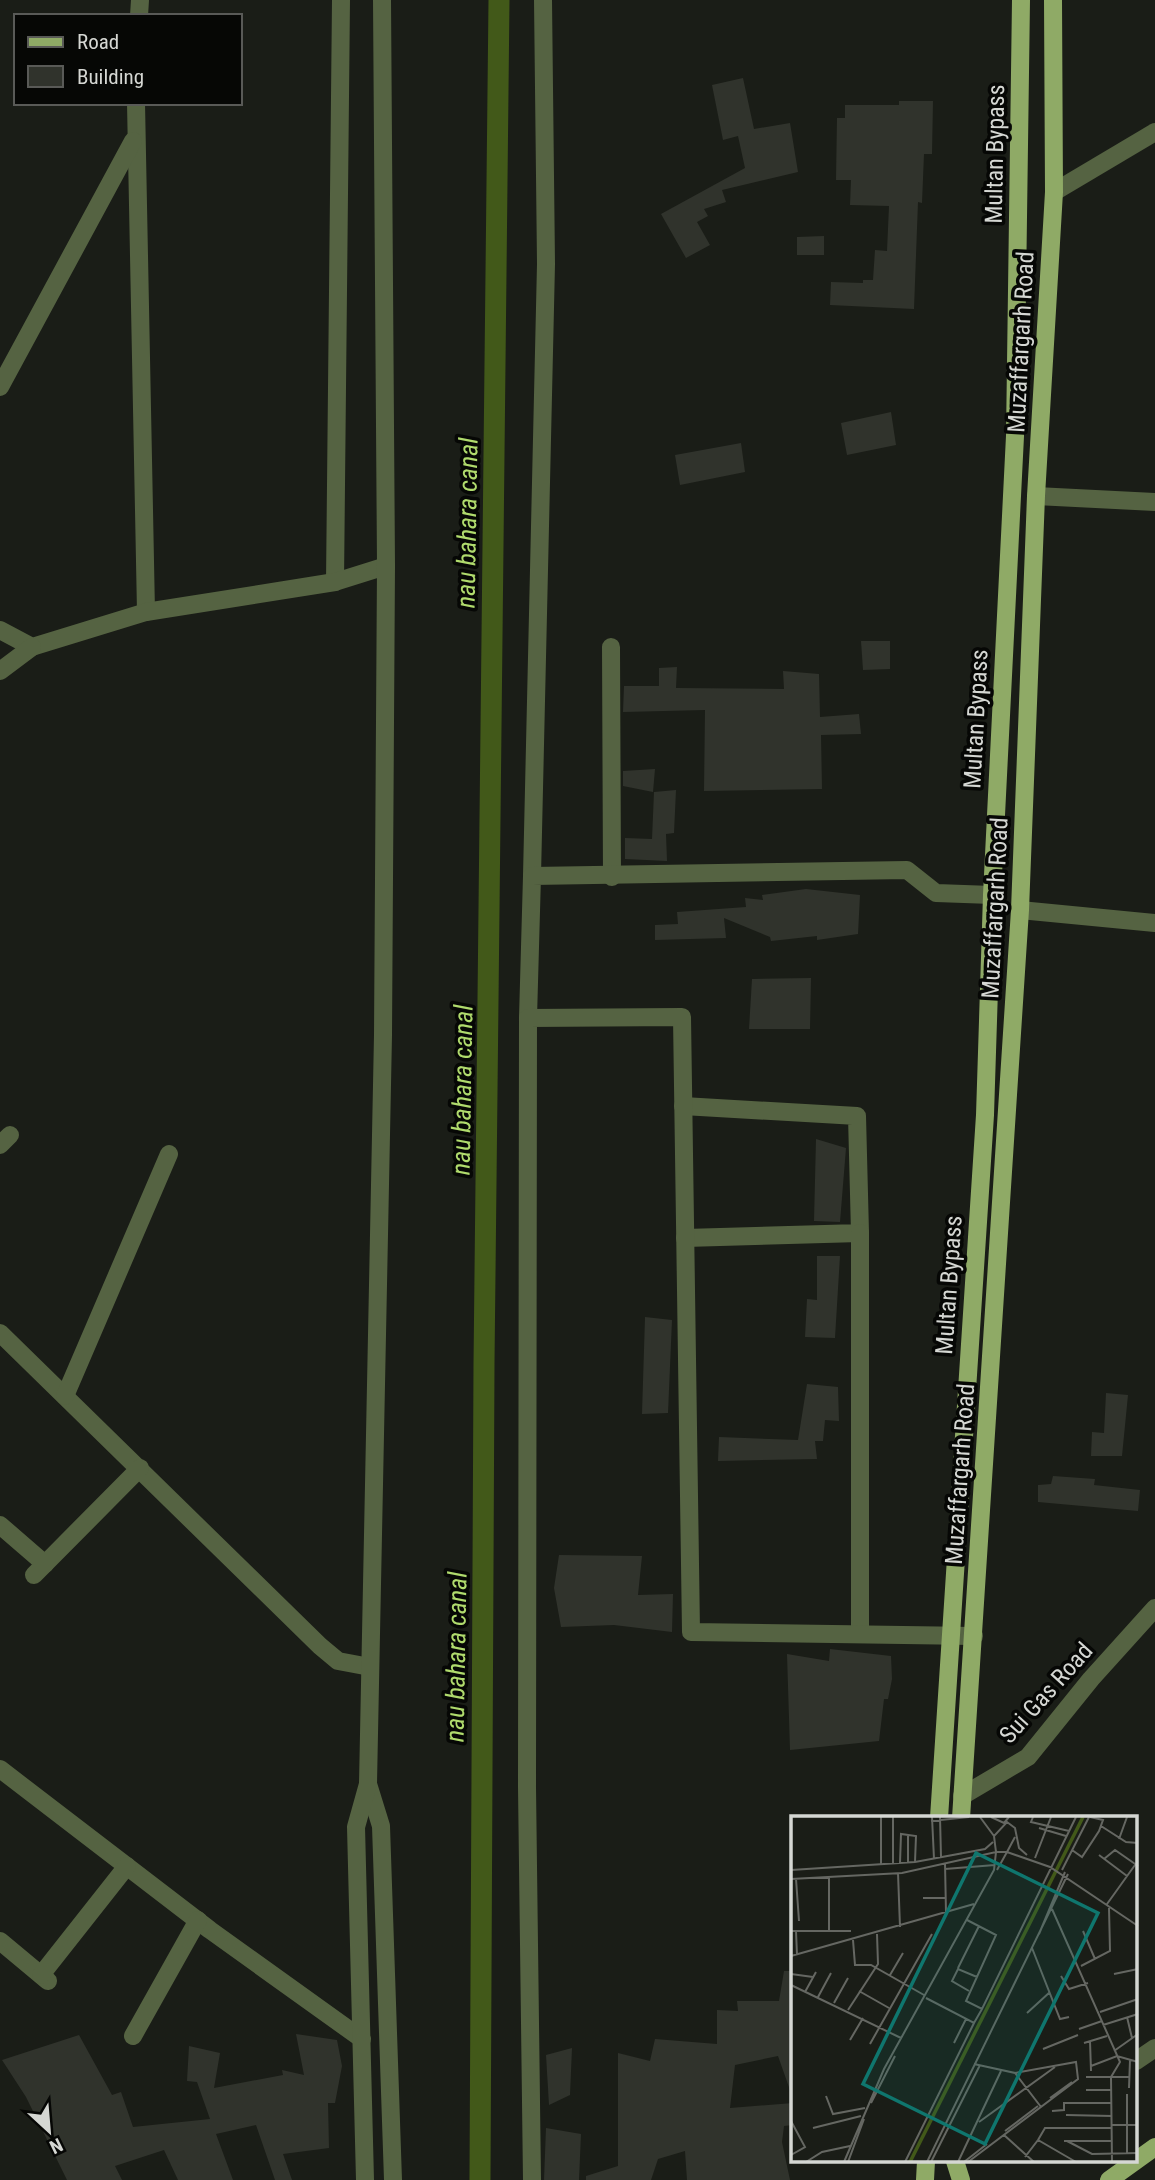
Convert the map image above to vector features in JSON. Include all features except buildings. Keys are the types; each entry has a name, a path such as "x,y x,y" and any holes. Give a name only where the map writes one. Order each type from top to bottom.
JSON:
{"main road":[{"name":"Multan Bypass","path":"939,1816 985,1115 992,895 1015,436 1021,0"},
{"name":"Muzaffargarh Road","path":"961,1816 1020,909 1037,496 1054,192 1053,0"},
{"path":"1138,2159 1155,2147"},
{"path":"925,2180 926,2162"},
{"path":"956,2162 961,2180"},
{"path":"1109,2180 1134,2162"}],"street":[{"path":"335,582 341,0"},
{"path":"366,2180 356,1827 368,1784 383,1049 386,566 382,0"},
{"path":"532,2180 527,1787 528,1018 546,264 542,0"},
{"path":"136,105 146,612"},
{"path":"1054,192 1155,132"},
{"path":"0,387 135,138"},
{"path":"1037,496 1155,502"},
{"path":"0,671 32,647 146,612 335,582 386,566"},
{"path":"0,630 32,647"},
{"path":"611,647 612,877"},
{"path":"532,876 612,877 907,870 936,892 992,895"},
{"path":"1020,909 1155,923"},
{"path":"528,1018 682,1017 691,1632 974,1636"},
{"path":"683,1106 857,1116 860,1233 860,1634"},
{"path":"65,1396 169,1154"},
{"path":"685,1238 860,1233"},
{"path":"0,1332 320,1646 338,1661 370,1667"},
{"path":"0,1525 39,1570 140,1468"},
{"name":"Sui Gas Road","path":"962,1796 1028,1757 1091,1679 1155,1608"},
{"path":"0,1769 198,1920 362,2039"},
{"path":"368,1784 381,1826 393,2180"},
{"path":"0,1941 44,1978 127,1866"},
{"path":"133,2036 198,1920"},
{"path":"1138,2060 1155,2048"},
{"path":"365,2153 393,2153"}],"waterway":[{"name":"nau bahara canal","path":"480,2180 484,1364 499,0"}]}
